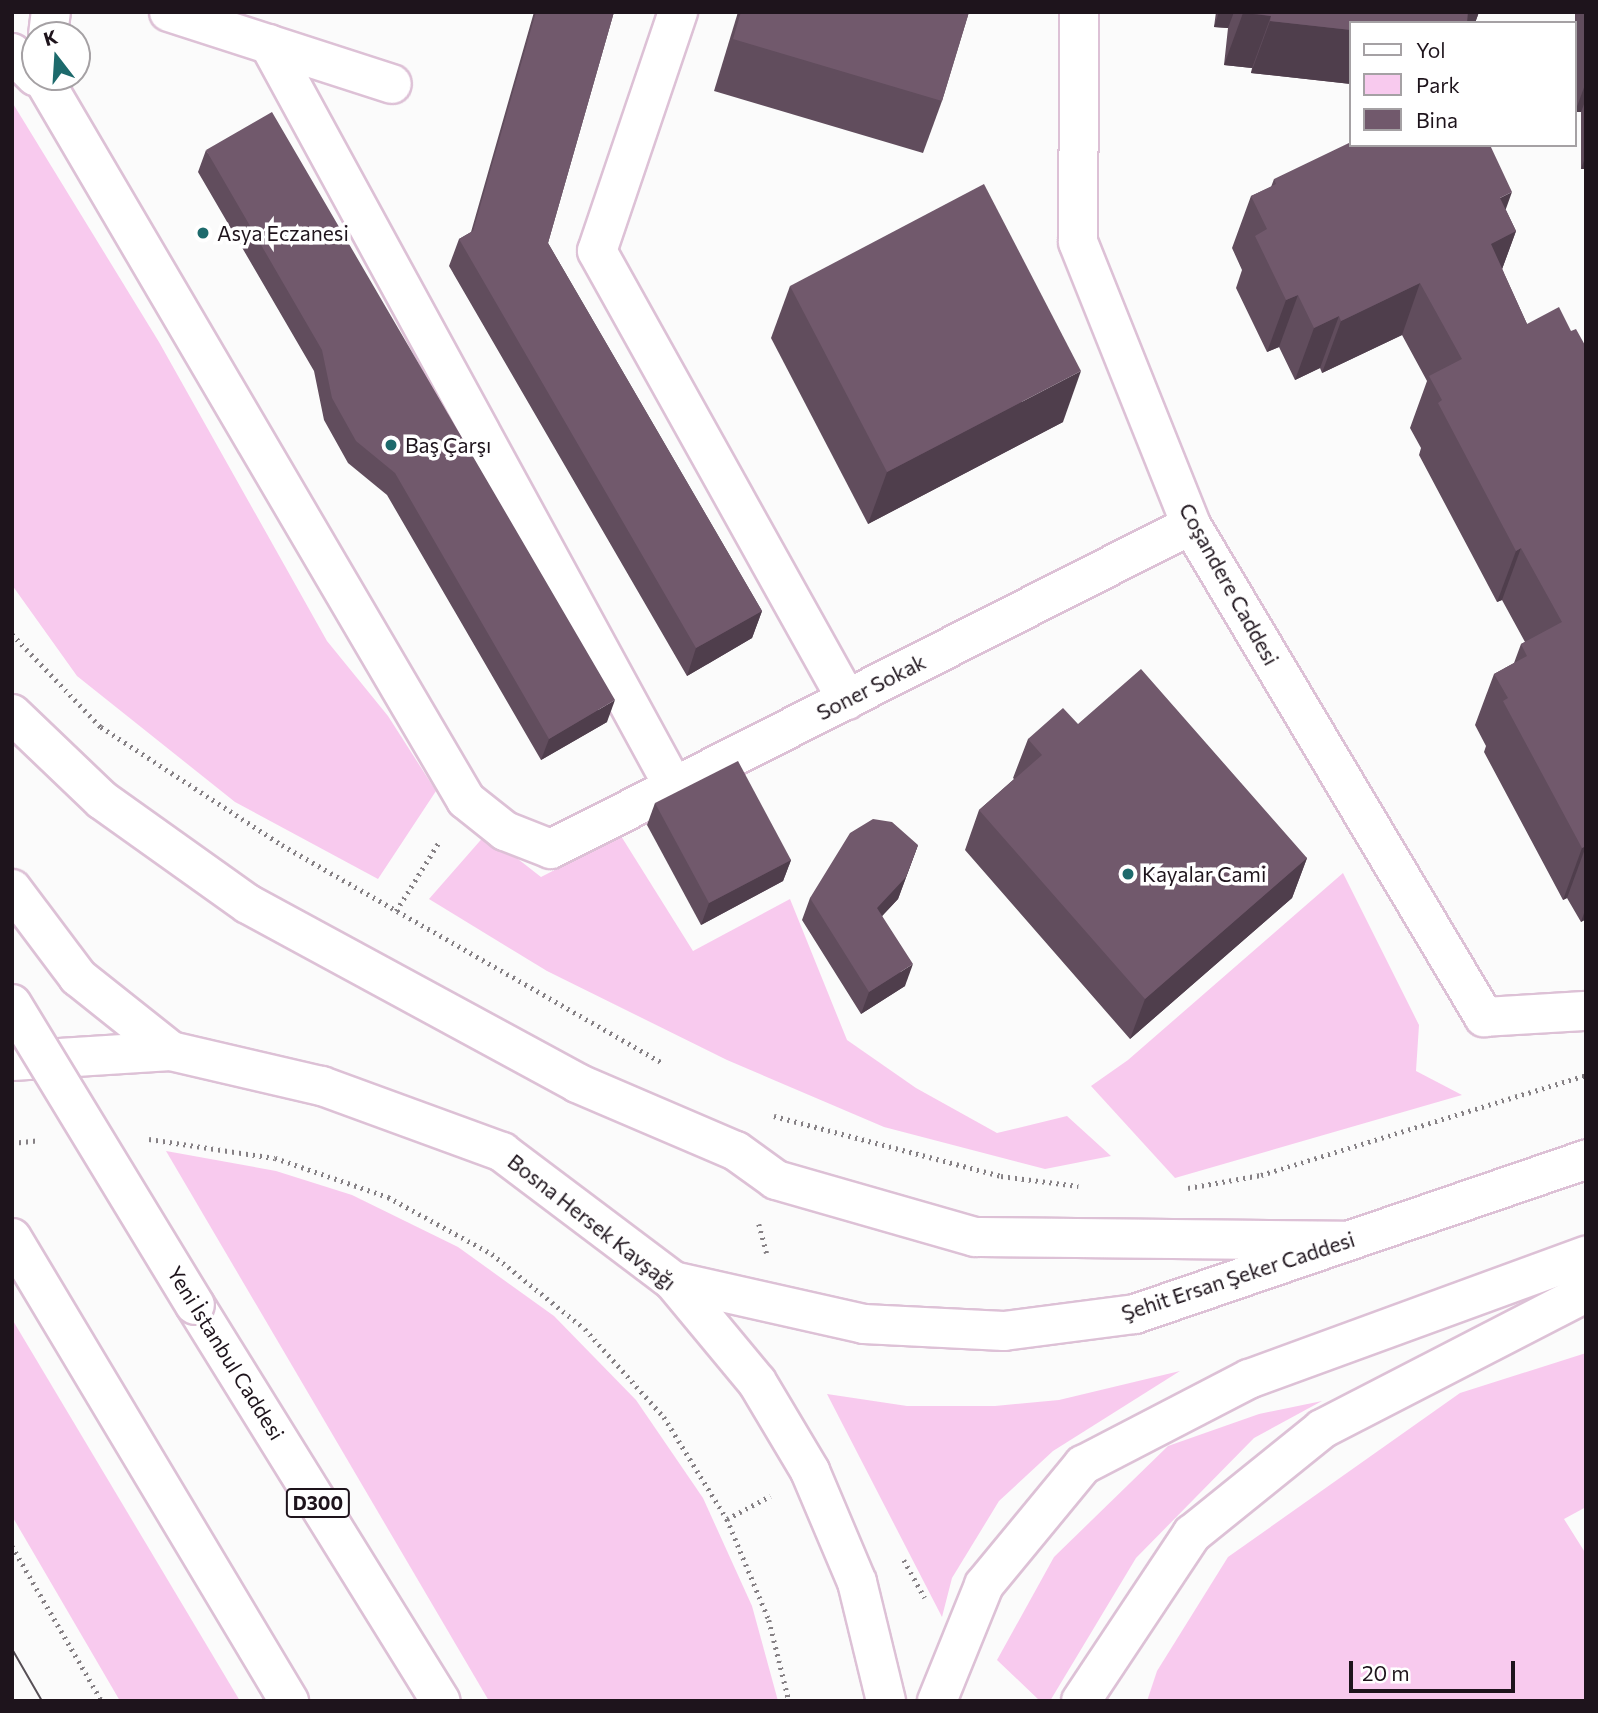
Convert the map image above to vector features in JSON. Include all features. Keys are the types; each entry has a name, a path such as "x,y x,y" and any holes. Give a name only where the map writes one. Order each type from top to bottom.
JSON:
{"main road":[{"path":"169,12 392,84"},
{"path":"678,12 597,251 847,700"},
{"name":"Coşandere Caddesi","path":"1079,12 1078,242 1191,525 1483,1017 1586,1011"},
{"path":"269,44 674,787"},
{"path":"46,91 466,800"},
{"name":"Soner Sokak","path":"466,800 505,831 551,849 1191,525"},
{"path":"12,714 102,800 247,904 577,1083 736,1151 776,1180 975,1237 1346,1241"},
{"path":"12,889 78,977 171,1051"},
{"name":"Yeni İstanbul Caddesi","path":"12,1004 441,1701"},
{"name":"Bosna Hersek Kavşağı","path":"12,1061 171,1051 322,1087 502,1152 673,1281 757,1382 810,1471 857,1581 886,1701"},
{"name":"Şehit Ersan Şeker Caddesi","path":"673,1281 864,1324 1004,1331 1135,1314 1586,1160"},
{"path":"12,1238 289,1701"},
{"path":"937,1701 984,1585 1083,1465 1249,1379 1586,1256"},
{"path":"1081,1701 1192,1534 1322,1429 1586,1293"}],"path":[{"path":"12,634 101,727 282,845 669,1067"},
{"path":"396,911 466,800"},
{"path":"1183,1188 1261,1175 1586,1075"},
{"path":"784,1306 736,1151 740,1107 1000,1176 1092,1188"},
{"path":"146,1138 217,1146 332,1175 442,1223 541,1289 626,1371 698,1466 750,1568 789,1701"},
{"path":"12,1143 50,1139"},
{"path":"12,1546 102,1701"},
{"path":"903,1558 956,1655"}],"green space":[{"path":"12,102 159,342 327,641 388,716 436,791 378,879 235,802 77,676 12,585"},
{"path":"486,834 541,877 621,836 693,951 790,899 847,1040 916,1088 997,1133 1067,1116 1111,1156 1045,1169 884,1127 727,1060 547,971 429,899"},
{"path":"1343,873 1419,1025 1416,1071 1462,1095 1175,1178 1091,1086 1128,1060"},
{"path":"166,1151 276,1171 352,1195 458,1247 554,1316 636,1400 703,1498 752,1606 778,1701 489,1701"},
{"path":"12,1319 240,1701 120,1701 12,1516"},
{"path":"1586,1353 1586,1507 1564,1519 1586,1554 1586,1701 1147,1701 1157,1671 1228,1557 1460,1393"},
{"path":"1180,1371 1053,1451 999,1501 952,1578 942,1617 827,1394 907,1406 995,1406 1059,1400"},
{"path":"1322,1401 1254,1438 1136,1558 1050,1701 1040,1701 997,1660 1054,1557 1168,1446 1259,1414"}],"building":[{"path":"536,12 614,12 548,243 762,611 696,648 459,239 473,231"},
{"path":"741,12 969,12 942,101 733,39"},
{"path":"1243,12 1468,12 1467,21 1350,21 1350,30 1270,21 1271,16"},
{"name":"Baş Çarşı","path":"272,112 615,700 549,739 395,473 356,441 332,398 322,350 206,150"},
{"path":"1350,142 1350,147 1491,147 1512,192 1500,198 1516,231 1491,244 1527,324 1559,307 1571,331 1576,329 1586,347 1586,846 1582,848 1503,701 1508,698 1494,674 1527,656 1521,644 1562,622 1521,548 1516,551 1438,403 1442,400 1429,376 1462,359 1420,283 1341,321 1339,316 1314,328 1298,295 1286,300 1255,236 1267,229 1251,196 1276,184 1274,179"},
{"path":"984,184 1081,371 887,472 790,286"},
{"name":"Kayalar Cami","path":"1141,669 1307,858 1145,999 979,810 1042,755 1028,739 1063,708 1078,724"},
{"path":"738,761 791,860 709,903 655,803"},
{"path":"873,819 892,822 918,845 906,877 877,908 913,964 869,992 810,898 850,833"}],"tram line":[{"path":"12,1649 42,1701"}],"place":[{"name":"Asya Eczanesi","path":"203,233"},
{"name":"Baş Çarşı","path":"391,445"},
{"name":"Kayalar Cami","path":"1128,874"}]}
